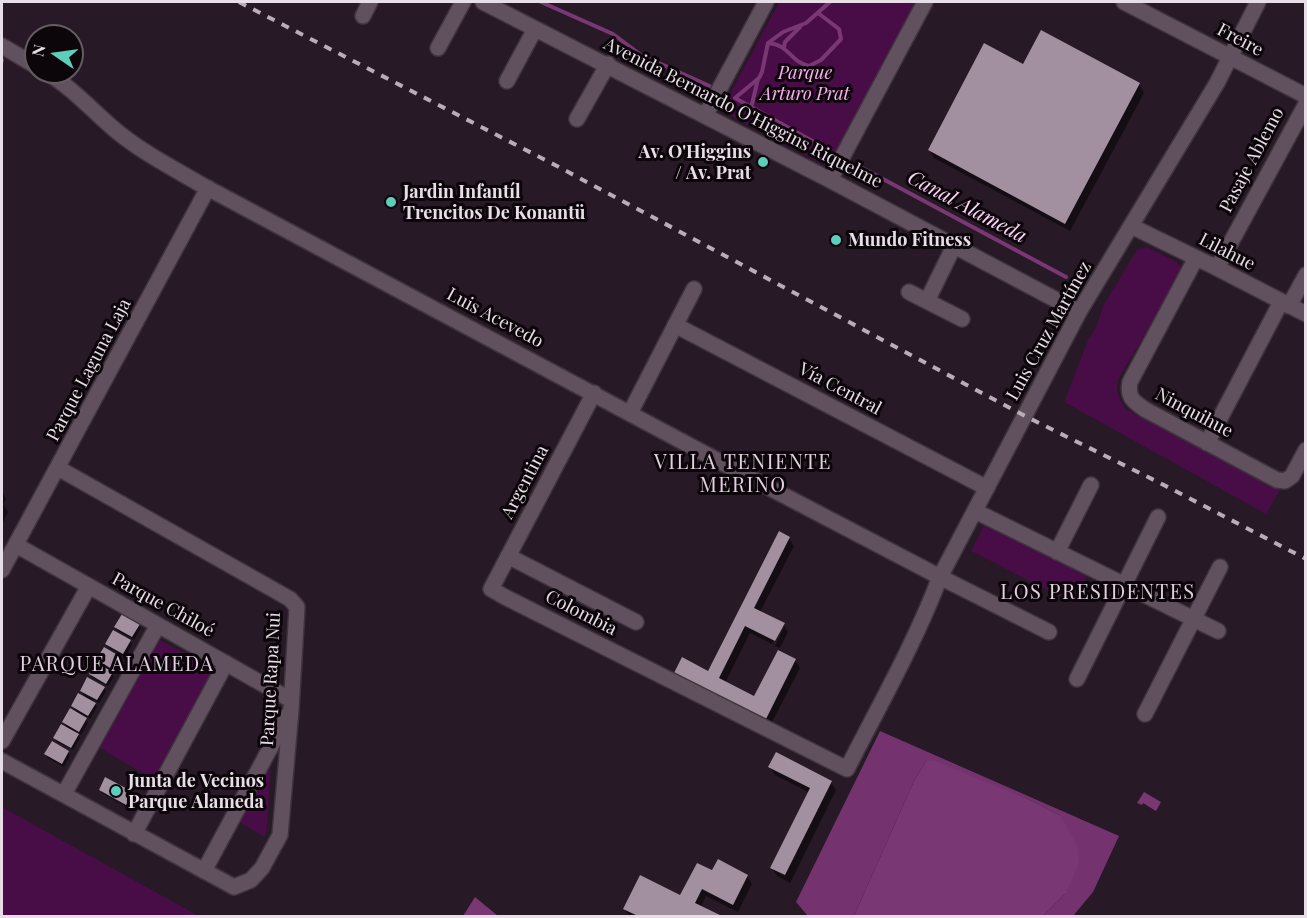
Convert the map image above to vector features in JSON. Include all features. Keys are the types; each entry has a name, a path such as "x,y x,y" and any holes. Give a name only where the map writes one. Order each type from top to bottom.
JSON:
{"street":[{"path":"363,16 370,2"},
{"path":"438,48 463,2"},
{"name":"Avenida Bernardo O'Higgins Riquelme","path":"483,2 608,64 1079,312"},
{"path":"705,116 766,2"},
{"path":"830,180 925,2"},
{"name":"Freire","path":"1124,2 1305,96"},
{"name":"Luis Cruz Martínez","path":"940,576 1079,312 1217,83 1258,2"},
{"path":"507,81 535,28"},
{"path":"2,46 24,59"},
{"path":"577,119 608,64"},
{"name":"Luis Acevedo","path":"64,84 145,152 208,188 743,474 940,576"},
{"name":"Pasaje Ablemo","path":"1217,268 1305,104"},
{"name":"Parque Laguna Laja","path":"2,570 208,188"},
{"name":"Lilahue","path":"1131,226 1305,314"},
{"path":"927,301 954,246"},
{"name":"Ninquihue","path":"1196,258 1130,382 1128,391 1133,402 1277,480 1285,481 1292,476 1305,450"},
{"path":"1207,443 1285,304 1305,274"},
{"path":"630,412 694,289"},
{"path":"909,292 962,319"},
{"name":"Vía Central","path":"675,325 987,488"},
{"name":"Argentina","path":"491,589 594,393"},
{"name":"Parque Rapa Nui","path":"2,761 234,887 251,880 261,868 280,835 297,607 290,599 58,468"},
{"path":"1057,552 1091,485"},
{"path":"975,511 1218,632"},
{"path":"1077,679 1158,517"},
{"name":"Parque Chiloé","path":"16,545 226,663 291,705"},
{"name":"Colombia","path":"508,556 636,622"},
{"path":"1145,714 1220,567"},
{"path":"940,576 1049,632"},
{"name":"Colombia","path":"491,589 847,769 912,641 940,576"},
{"path":"2,741 89,586"},
{"path":"64,794 158,625"},
{"path":"134,834 226,663"},
{"path":"204,871 291,705"}],"green space":[{"name":"Parque Arturo Prat","path":"779,2 917,2 833,160 828,163 820,163 735,118 727,112 724,105"},
{"path":"1147,247 1177,262 1183,270 1118,380 1117,392 1120,399 1126,409 1280,490 1266,514 1064,402 1103,306 1137,250"},
{"path":"989,524 1088,574 1073,603 971,551 984,525"},
{"path":"155,637 217,672 156,781 96,746"},
{"path":"271,759 267,828 265,837 237,821"},
{"path":"2,807 199,916 2,916"}],"shaded area":[{"path":"880,731 1119,836 1093,892 1073,916 1043,916 1066,893 1061,816 1030,800 927,760 914,781 854,916 808,916 796,902"},
{"path":"927,760 935,761 1030,800 1061,816 1077,845 1079,862 1066,893 1043,916 854,916 914,781"},
{"path":"1144,792 1161,802 1156,811 1143,803 1142,805 1137,803"},
{"path":"475,897 498,916 463,916"}],"building":[{"path":"1041,30 1140,83 1065,224 928,150 984,43 1023,64"},
{"path":"779,531 790,537 754,608 785,623 775,641 745,626 719,678 754,696 778,650 796,659 766,719 674,673 682,657 708,671"},
{"path":"122,614 140,624 132,637 114,627"},
{"path":"113,630 131,640 123,654 105,644"},
{"path":"104,647 121,657 114,670 96,660"},
{"path":"95,662 113,672 106,684 89,674"},
{"path":"87,677 105,687 97,700 80,691"},
{"path":"78,693 96,703 88,716 71,706"},
{"path":"70,708 87,718 79,732 62,722"},
{"path":"61,724 79,734 71,748 53,738"},
{"path":"52,741 69,751 62,764 44,754"},
{"path":"776,752 832,781 785,875 770,868 810,788 768,767"},
{"name":"Junta de Vecinos Parque Alameda","path":"105,777 133,792 126,805 99,790"},
{"path":"718,859 748,875 733,905 702,889 695,903 722,916 638,916 623,909 640,875 680,895 697,863 712,870"}],"waterway":[{"path":"541,2 613,34 641,55 714,88"},
{"path":"825,148 735,98 759,78 768,43 783,32 806,23 830,2"},
{"path":"768,43 781,47 802,64 809,66 821,60 841,39 839,29 818,13"},
{"path":"784,47 785,42 800,27"},
{"name":"Canal Alameda","path":"751,108 758,79"},
{"name":"Canal Alameda","path":"855,164 1066,277"}],"railway":[{"path":"239,2 555,165 1025,416 1306,559"}],"place":[{"name":"Av. O'Higgins / Av. Prat","path":"763,162"},
{"name":"Jardin Infantíl Trencitos De Konantü","path":"391,202"},
{"name":"Mundo Fitness","path":"836,240"},
{"name":"Junta de Vecinos Parque Alameda","path":"116,791"}],"district":[{"name":"VILLA TENIENTE MERINO","path":"743,474"},
{"name":"LOS PRESIDENTES","path":"1098,593"},
{"name":"PARQUE ALAMEDA","path":"117,665"}]}
